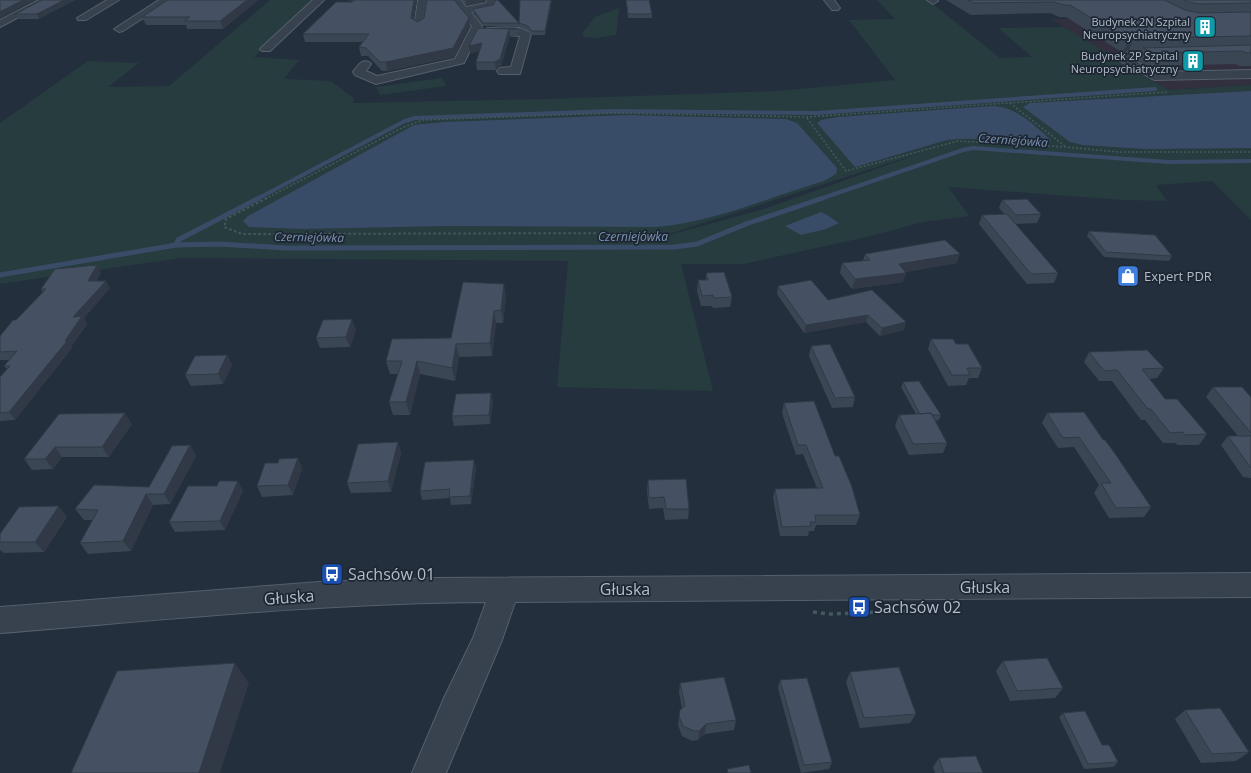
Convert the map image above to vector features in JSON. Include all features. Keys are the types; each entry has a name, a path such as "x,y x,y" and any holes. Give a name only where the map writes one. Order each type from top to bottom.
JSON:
{"street":[{"path":"0,24 46,0"},
{"path":"82,18 114,0"},
{"path":"120,29 166,0"},
{"path":"419,26 423,0"},
{"path":"411,2 427,0"},
{"path":"365,64 359,72 376,80 460,61 476,31 476,25 456,0"},
{"path":"464,10 490,5 492,0"},
{"path":"266,49 317,2 330,5"},
{"path":"476,31 517,31 526,34 516,71 503,71"},
{"path":"1181,55 1129,55 1124,59 1154,76 1251,74"},
{"name":"Głuska","path":"0,620 319,595 437,590 1251,585"},
{"path":"429,773 464,690 494,626 500,608 503,590"}],"path":[{"path":"657,233 242,234 224,227 226,219 404,127 423,120 616,113 807,117 1172,92"},
{"path":"1009,102 1066,147"},
{"path":"807,117 846,171 958,141 1066,147 1118,152 1185,154 1251,152"}],"shaded area":[{"path":"1251,18 1251,85 1168,90 1051,19"}],"green space":[{"path":"270,0 313,0 254,57 299,60 284,79 331,81 355,99 352,103 550,99 779,91 895,80 849,20 895,19 877,0 928,0 1000,58 1032,57 998,28 1064,27 1168,90 1251,85 1251,220 1212,181 1156,185 1167,201 1124,200 948,187 969,216 923,222 867,237 743,264 681,264 713,391 557,387 568,261 181,258 0,284 0,123 88,61 139,63 108,87 169,86","holes":["927,151 764,209 669,235"]},
{"path":"619,8 616,35 595,38 583,37 583,32 595,17"},
{"path":"442,78 446,86 380,95 376,87"}],"water":[{"path":"1251,91 1251,148 1145,149 1083,145 1070,142 1023,107 1030,103"},
{"path":"993,106 1002,107 1017,113 1051,140 1048,143 1036,143 985,139 947,140 855,167 817,123 821,120 838,117"},
{"path":"627,115 786,119 797,123 837,168 836,174 824,181 719,215 676,225 655,227 446,226 302,229 249,227 243,221 248,216 414,125 445,122"},
{"path":"821,212 839,223 826,229 801,235 785,226"}],"building":[{"path":"0,0 23,0 0,12"},
{"path":"42,0 64,0 37,14 15,14"},
{"path":"168,0 247,0 220,21 184,21 190,17 142,17"},
{"path":"355,0 414,0 411,18 418,22 424,18 427,0 454,0 469,18 453,48 386,62 380,62 366,48 359,47 369,34 303,34 336,2 352,2"},
{"path":"496,0 498,0 519,23 483,23 473,9 493,5"},
{"path":"520,0 551,0 545,31 532,31 528,26 519,23"},
{"path":"626,0 649,0 652,14 628,14"},
{"path":"968,0 1164,0 1185,10 1199,13 1251,12 1251,36 1134,38 1128,40 1070,5 1054,2 974,3"},
{"path":"1184,0 1251,0 1251,3 1200,4"},
{"path":"478,28 517,29 509,29 500,59 495,62 476,62 482,43 469,46"},
{"path":"1251,45 1251,53 1242,51 1154,53 1143,48"},
{"path":"1027,199 1041,214 1016,215 1002,200"},
{"path":"1007,214 1058,273 1031,274 982,215"},
{"path":"1089,231 1155,235 1172,256 1106,252"},
{"path":"945,240 960,254 899,264 906,273 855,279 842,263 870,260 865,254"},
{"path":"97,265 88,281 106,281 73,317 82,316 65,341 67,341 9,412 0,413 0,377 10,366 4,366 17,351 0,352 0,336 13,320 16,320 46,289 41,289 55,269"},
{"path":"724,272 732,297 714,298 713,295 702,296 698,280 708,280 706,273"},
{"path":"811,280 828,300 872,290 906,322 882,328 868,315 806,325 778,286"},
{"path":"463,282 504,284 501,310 494,311 490,343 456,344 452,368 417,361 406,402 389,402 402,361 386,361 392,339 451,338"},
{"path":"352,319 346,337 316,338 323,320"},
{"path":"931,339 953,339 956,344 968,344 982,368 967,368 970,375 952,375"},
{"path":"830,344 855,397 835,398 811,346"},
{"path":"1147,350 1164,368 1142,369 1165,399 1177,399 1207,434 1185,435 1183,432 1170,433 1151,409 1148,409 1117,370 1104,371 1089,352"},
{"path":"227,355 218,374 185,375 195,356"},
{"path":"919,381 941,415 932,415 931,413 920,414 903,382"},
{"path":"1213,387 1242,387 1251,397 1251,433"},
{"path":"491,393 489,415 452,416 456,394"},
{"path":"814,401 835,456 839,456 852,487 860,515 815,515 816,522 810,522 811,526 782,527 775,489 823,488 806,445 798,445 784,403"},
{"path":"1084,412 1103,440 1105,440 1116,455 1151,507 1116,508 1101,483 1111,483 1079,437 1063,438 1047,413"},
{"path":"125,413 102,447 55,447 45,459 24,459 59,414"},
{"path":"931,413 947,443 913,444 899,415"},
{"path":"1228,436 1251,436 1251,468"},
{"path":"398,442 388,481 347,483 358,444"},
{"path":"190,445 164,494 146,494 123,541 80,543 98,510 75,509 94,485 149,487 172,446"},
{"path":"298,458 288,485 257,486 265,463 278,463 279,459"},
{"path":"474,460 470,496 449,497 450,489 420,491 425,462"},
{"path":"686,479 689,509 666,509 664,497 649,498 648,480"},
{"path":"219,481 238,481 220,521 169,522 188,486 217,486"},
{"path":"59,506 35,542 0,542 0,534 19,507"},
{"path":"1047,658 1063,688 1017,691 1003,661"},
{"path":"235,663 199,773 71,773 117,671"},
{"path":"899,667 916,714 864,718 850,672"},
{"path":"724,677 736,720 706,724 699,731 694,731 683,726 679,716 680,710 685,706 680,683"},
{"path":"807,678 832,762 804,765 780,680"},
{"path":"1220,708 1249,752 1212,754 1185,710"},
{"path":"1085,711 1102,745 1109,745 1118,762 1088,764 1063,713"},
{"path":"976,756 983,773 944,773 939,758"},
{"path":"749,765 751,773 728,773 727,769"}],"waterway":[{"path":"257,199 405,121 415,118 611,111 817,113 1155,89"},
{"name":"Czerniejówka","path":"820,199 963,150 973,148 1169,162 1251,161"},
{"path":"176,245 178,240 259,198"},
{"name":"Czerniejówka","path":"176,245 218,244 286,248 675,247 697,244 746,224 823,198"},
{"name":"Czerniejówka","path":"0,275 176,245"}],"place":[{"name":"Budynek 2N Szpital Neuropsychiatryczny","path":"1205,27"},
{"name":"Budynek 2P Szpital Neuropsychiatryczny","path":"1193,61"},
{"name":"Expert PDR","path":"1128,276"},
{"name":"Sachsów 01","path":"332,574"},
{"name":"Sachsów 02","path":"859,607"}]}
